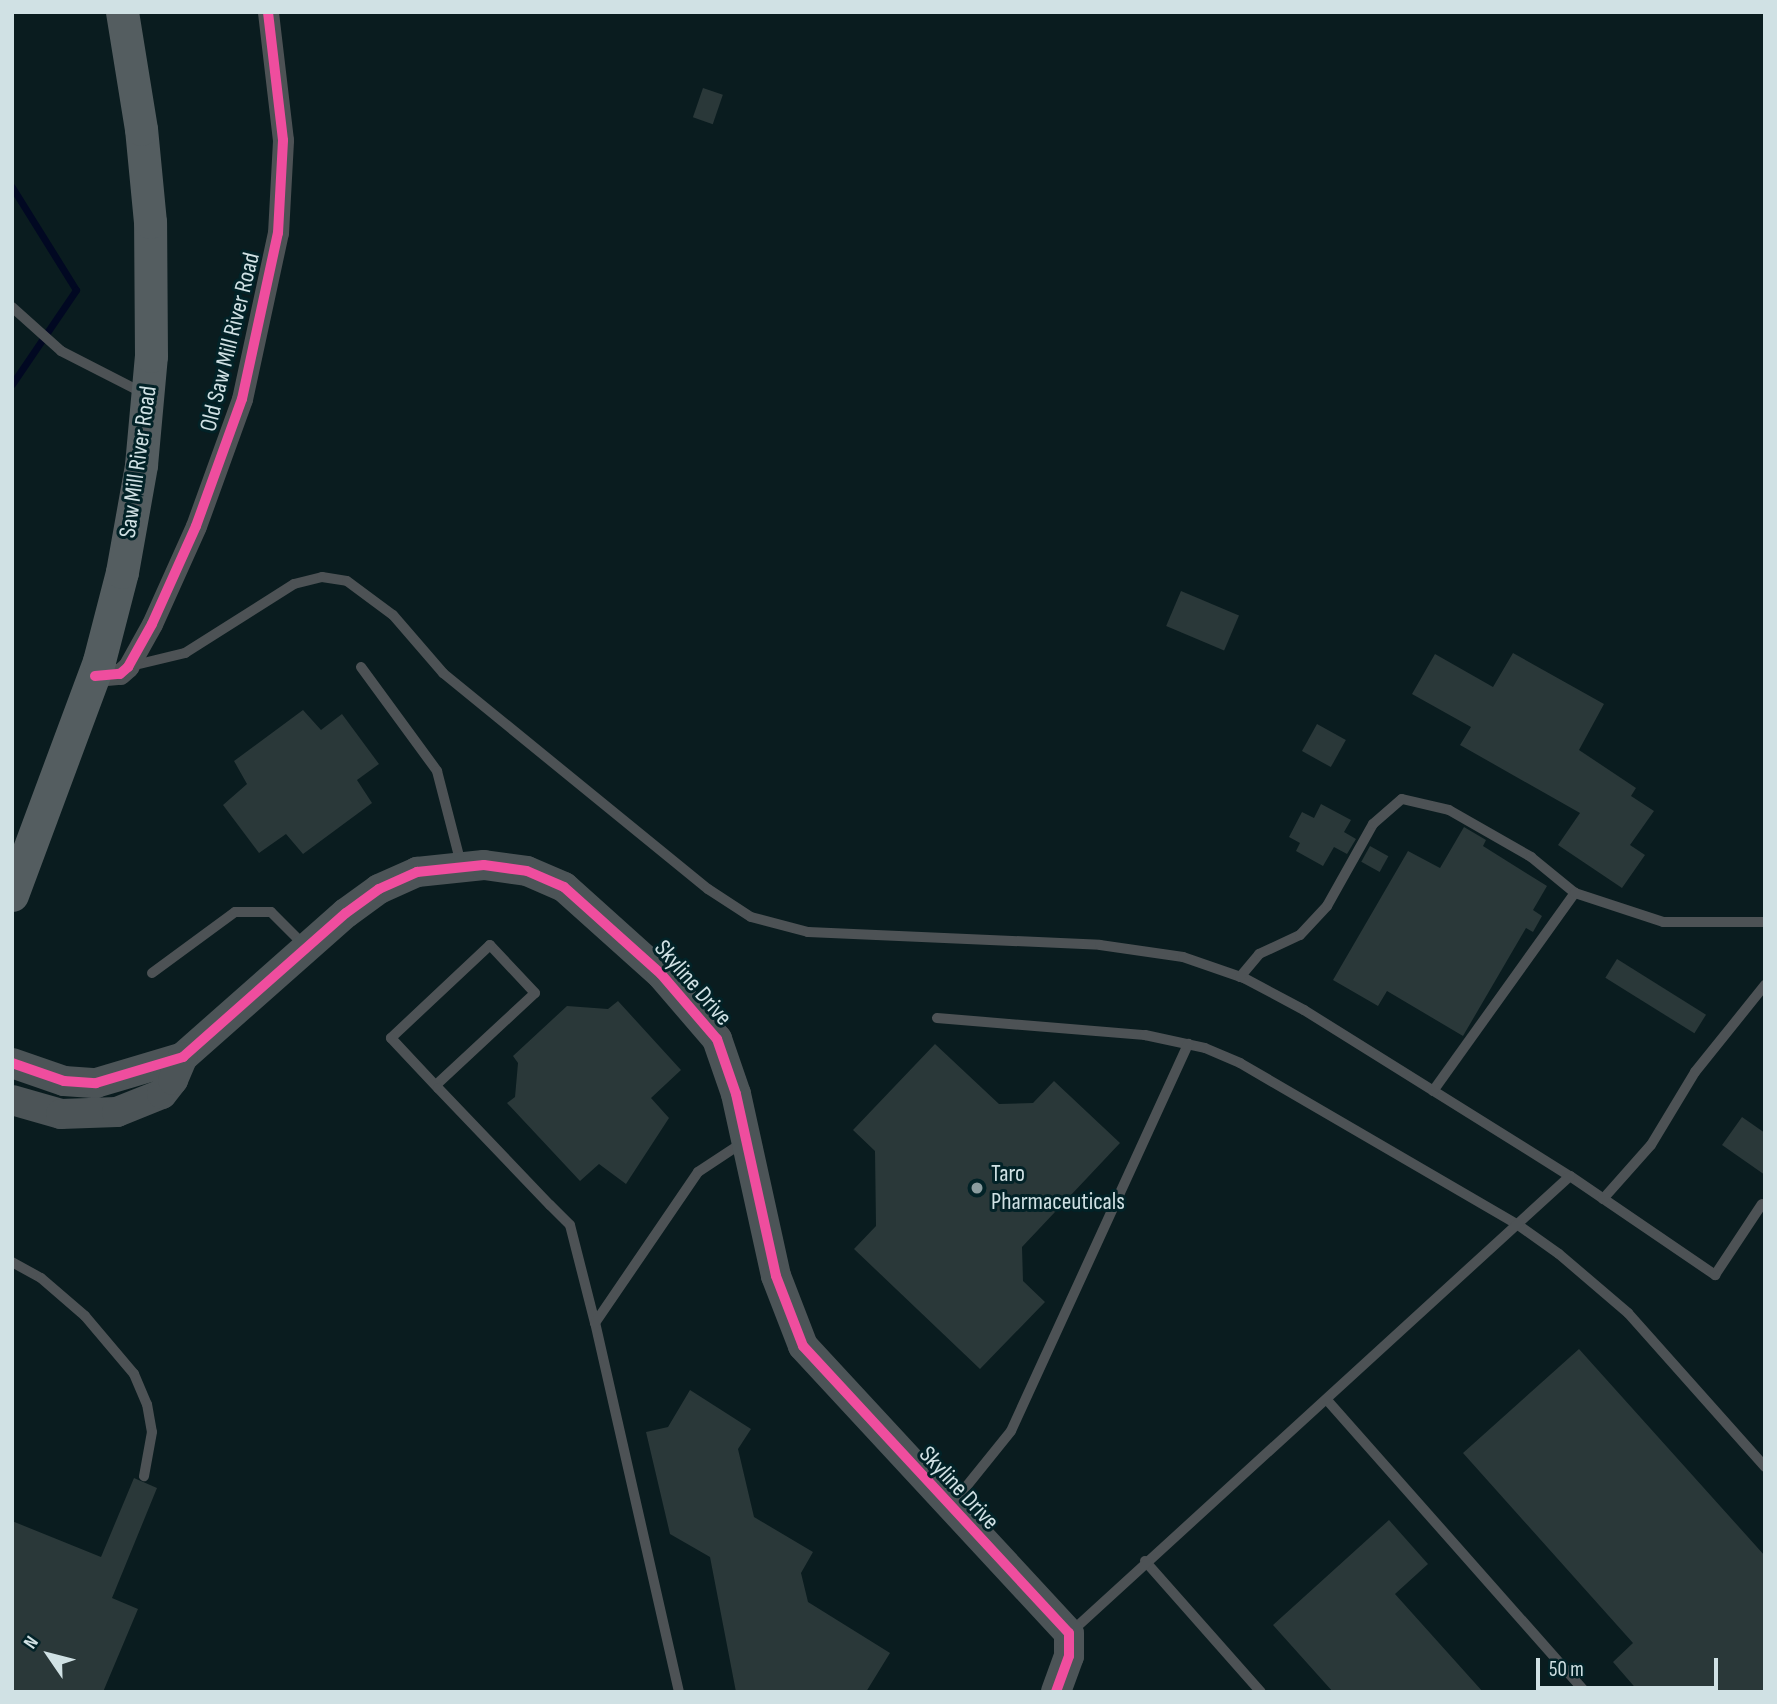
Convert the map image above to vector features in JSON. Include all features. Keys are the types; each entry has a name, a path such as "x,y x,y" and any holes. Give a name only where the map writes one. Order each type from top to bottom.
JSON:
{"main road":[{"name":"Saw Mill River Road","path":"12,895 95,676 130,530 148,396 149,209 122,12"}],"street":[{"name":"Old Saw Mill River Road","path":"128,667 152,624 221,461 243,398 278,233 283,140 268,12"},
{"path":"95,676 120,674 128,667"},
{"name":"Skyline Drive","path":"12,1063 64,1081 96,1083 183,1057 362,901 397,880 461,864 505,867 547,878 581,899 615,929 688,1001 717,1039 731,1071 776,1276 803,1346 949,1508 1069,1633"},
{"name":"Skyline Drive","path":"12,1100 61,1114 117,1112 162,1094 173,1080 183,1057"},
{"path":"1056,1692 1069,1656 1069,1633"}],"lane":[{"path":"12,307 26,323 61,351 148,396"},
{"path":"128,667 185,653 294,584 322,577 347,580 393,615 443,673 708,889 751,917 808,932 1100,945 1182,957 1240,976 1304,1010 1570,1176 1715,1275 1762,1204"},
{"path":"360,667 438,771 461,864"},
{"path":"1240,976 1259,954 1300,935 1327,906 1373,824 1402,799 1449,810 1531,857 1575,893 1663,922 1765,922"},
{"path":"1433,1091 1575,893"},
{"path":"152,973 235,912 271,912 307,948"},
{"path":"436,1086 535,993 490,945 391,1038 436,1086 570,1226 595,1323 679,1692"},
{"path":"1603,1199 1651,1145 1695,1072 1765,985"},
{"path":"937,1018 1145,1035 1188,1044 1240,1063 1518,1225 1628,1313 1765,1467"},
{"path":"949,1508 1011,1431 1188,1044"},
{"path":"595,1323 698,1172 747,1140"},
{"path":"1069,1633 1144,1561 1327,1400 1570,1176"},
{"path":"12,1262 41,1278 85,1315 134,1374 147,1404 152,1432 144,1476"},
{"path":"1327,1400 1585,1692"},
{"path":"1144,1561 1261,1692"}],"building":[{"path":"703,88 723,95 713,124 693,117"},
{"path":"1181,591 1239,616 1224,651 1166,626"},
{"path":"1513,653 1604,704 1579,750 1636,788 1631,796 1654,811 1630,845 1645,855 1622,888 1558,845 1580,813 1460,745 1471,727 1412,694 1435,654 1493,687"},
{"path":"303,710 321,730 342,714 379,764 357,780 372,803 303,854 286,834 259,853 223,805 247,784 234,761"},
{"path":"1317,724 1346,740 1331,767 1302,751"},
{"path":"1321,804 1351,820 1344,832 1356,839 1347,854 1334,847 1323,866 1296,851 1300,843 1289,837 1302,812 1314,818"},
{"path":"1464,827 1486,840 1483,846 1547,886 1533,910 1542,916 1533,932 1526,928 1463,1036 1387,991 1378,1006 1333,980 1408,851 1440,868"},
{"path":"1370,846 1388,856 1380,872 1361,862"},
{"path":"1617,959 1706,1015 1694,1033 1605,978"},
{"path":"618,1001 681,1070 651,1098 669,1118 626,1184 599,1164 580,1181 507,1103 515,1097 518,1063 513,1056 567,1006 608,1009"},
{"name":"Taro Pharmaceuticals","path":"935,1044 999,1104 1033,1103 1054,1081 1120,1143 1022,1247 1023,1281 1045,1302 980,1369 854,1249 876,1226 875,1151 853,1130"},
{"path":"1742,1117 1765,1133 1765,1175 1722,1145"},
{"path":"1579,1349 1765,1556 1765,1692 1639,1692 1613,1662 1633,1643 1463,1453"},
{"path":"690,1390 751,1429 738,1449 754,1517 813,1552 801,1573 808,1602 890,1653 866,1692 736,1692 710,1557 670,1534 646,1432 668,1427"},
{"path":"134,1478 157,1488 112,1598 138,1609 103,1692 12,1692 12,1521 101,1557"},
{"path":"1389,1520 1428,1564 1395,1594 1483,1692 1333,1692 1273,1625"}],"waterway":[{"path":"12,187 76,290 12,384"}],"cycle path":[{"path":"95,676 120,674 128,667 152,624 196,526 242,399 278,233 283,140 268,12"},
{"path":"12,1063 64,1081 96,1083 183,1057 346,913 379,889 417,872 484,865 527,871 564,887 661,974 717,1039 736,1094 776,1276 803,1346 1069,1633 1069,1656 1056,1692"}],"place":[{"name":"Taro Pharmaceuticals","path":"977,1188"}]}
